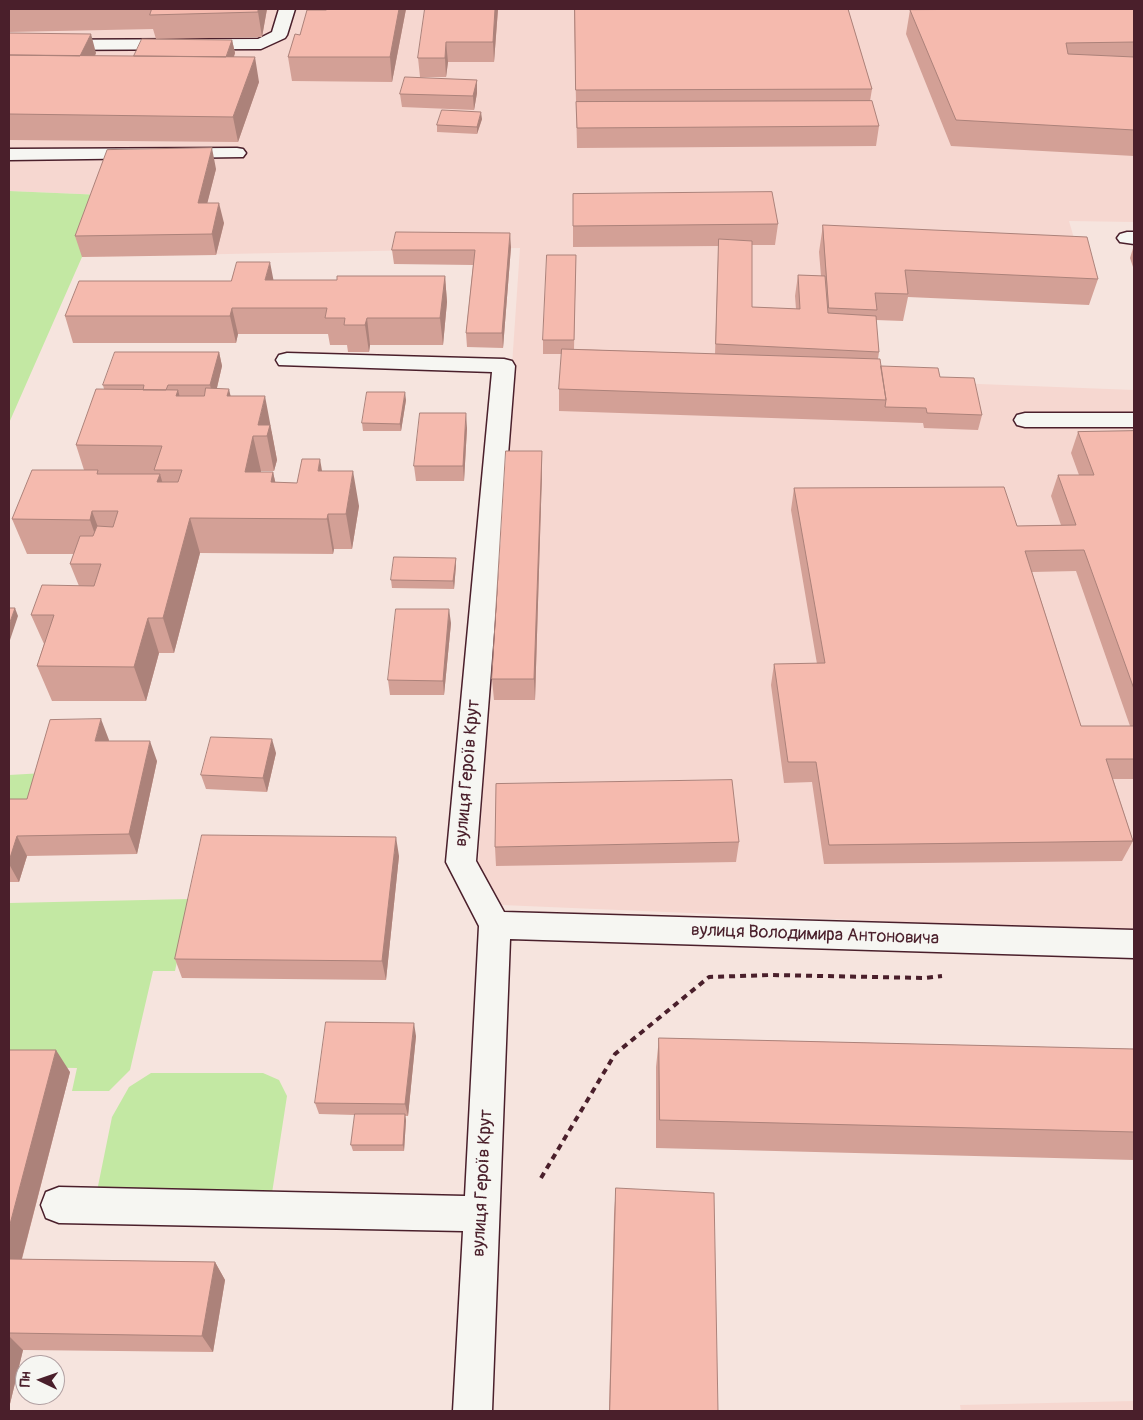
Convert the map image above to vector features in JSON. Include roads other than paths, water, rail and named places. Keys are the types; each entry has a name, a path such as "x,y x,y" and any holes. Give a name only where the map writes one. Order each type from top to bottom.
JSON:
{"street":[{"path":"9,45 261,44 279,35 288,9"},
{"path":"9,155 237,153"},
{"name":"вулиця Героїв Крут","path":"287,360 504,366 461,862 496,925 473,1411"},
{"path":"1025,420 1134,420"},
{"name":"вулиця Володимира Антоновича","path":"496,925 1134,944"},
{"path":"59,1205 481,1214"}]}
